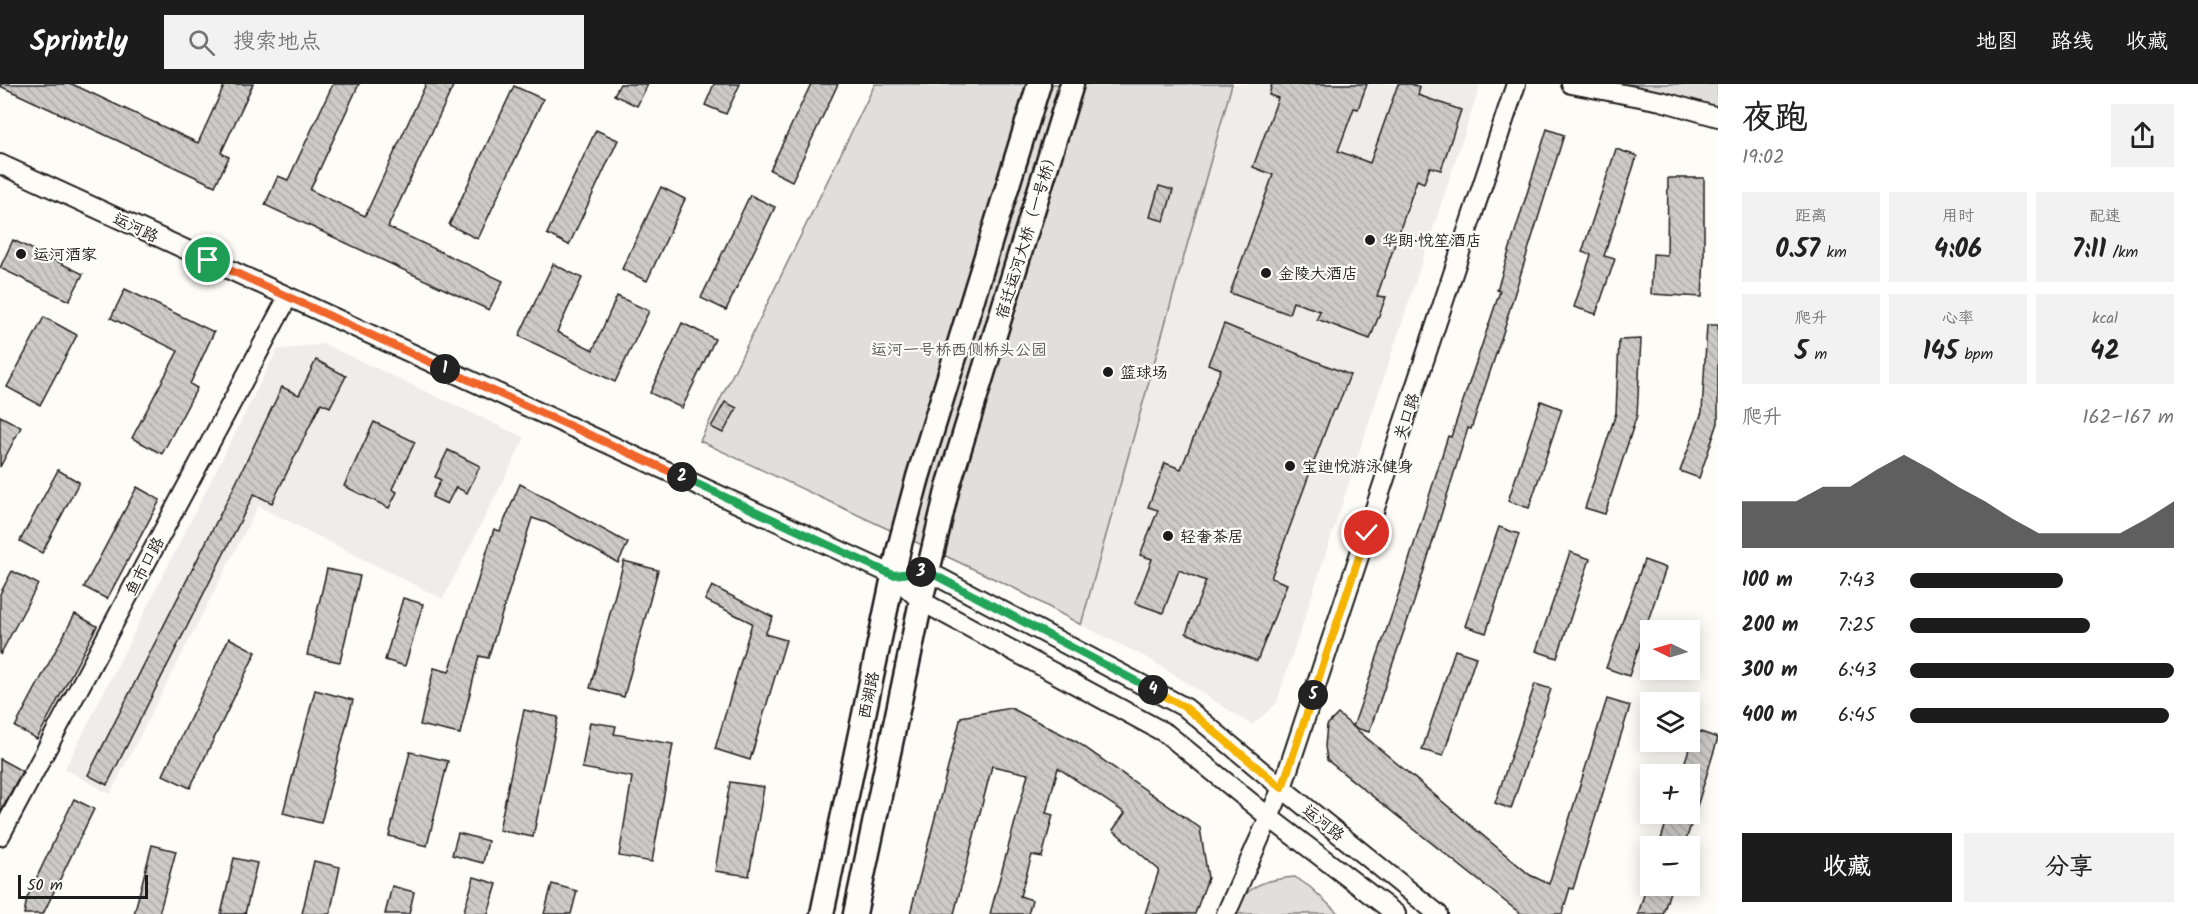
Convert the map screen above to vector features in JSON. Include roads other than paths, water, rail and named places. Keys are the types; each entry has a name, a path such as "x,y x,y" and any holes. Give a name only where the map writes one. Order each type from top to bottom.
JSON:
{"main road":[{"name":"宿迁运河大桥（一号桥）","path":"918,477 1039,84"},
{"name":"宿迁运河大桥（一号桥）","path":"948,487 1072,84"},
{"name":"西湖路","path":"822,914 893,575 918,477"},
{"name":"西湖路","path":"855,914 927,571 948,487"}],"street":[{"name":"关口路","path":"1226,914 1282,788 1516,84"},
{"path":"1571,84 1661,102 1718,117"},
{"name":"运河路","path":"0,164 893,575 921,602 1167,734 1269,818 1396,914"},
{"name":"鱼市口路","path":"0,836 288,297"},
{"name":"运河路","path":"927,571 1186,708 1438,914"},
{"path":"893,575 927,571"}],"place":[{"name":"华朗·悦笙酒店","path":"1370,240"},
{"name":"运河酒家","path":"21,254"},
{"name":"金陵大酒店","path":"1266,273"},
{"name":"篮球场","path":"1108,372"},
{"name":"宝迪悦游泳健身","path":"1290,466"},
{"name":"轻奢茶居","path":"1168,536"}],"park label":[{"name":"运河一号桥西侧桥头公园","path":"959,349"}]}
